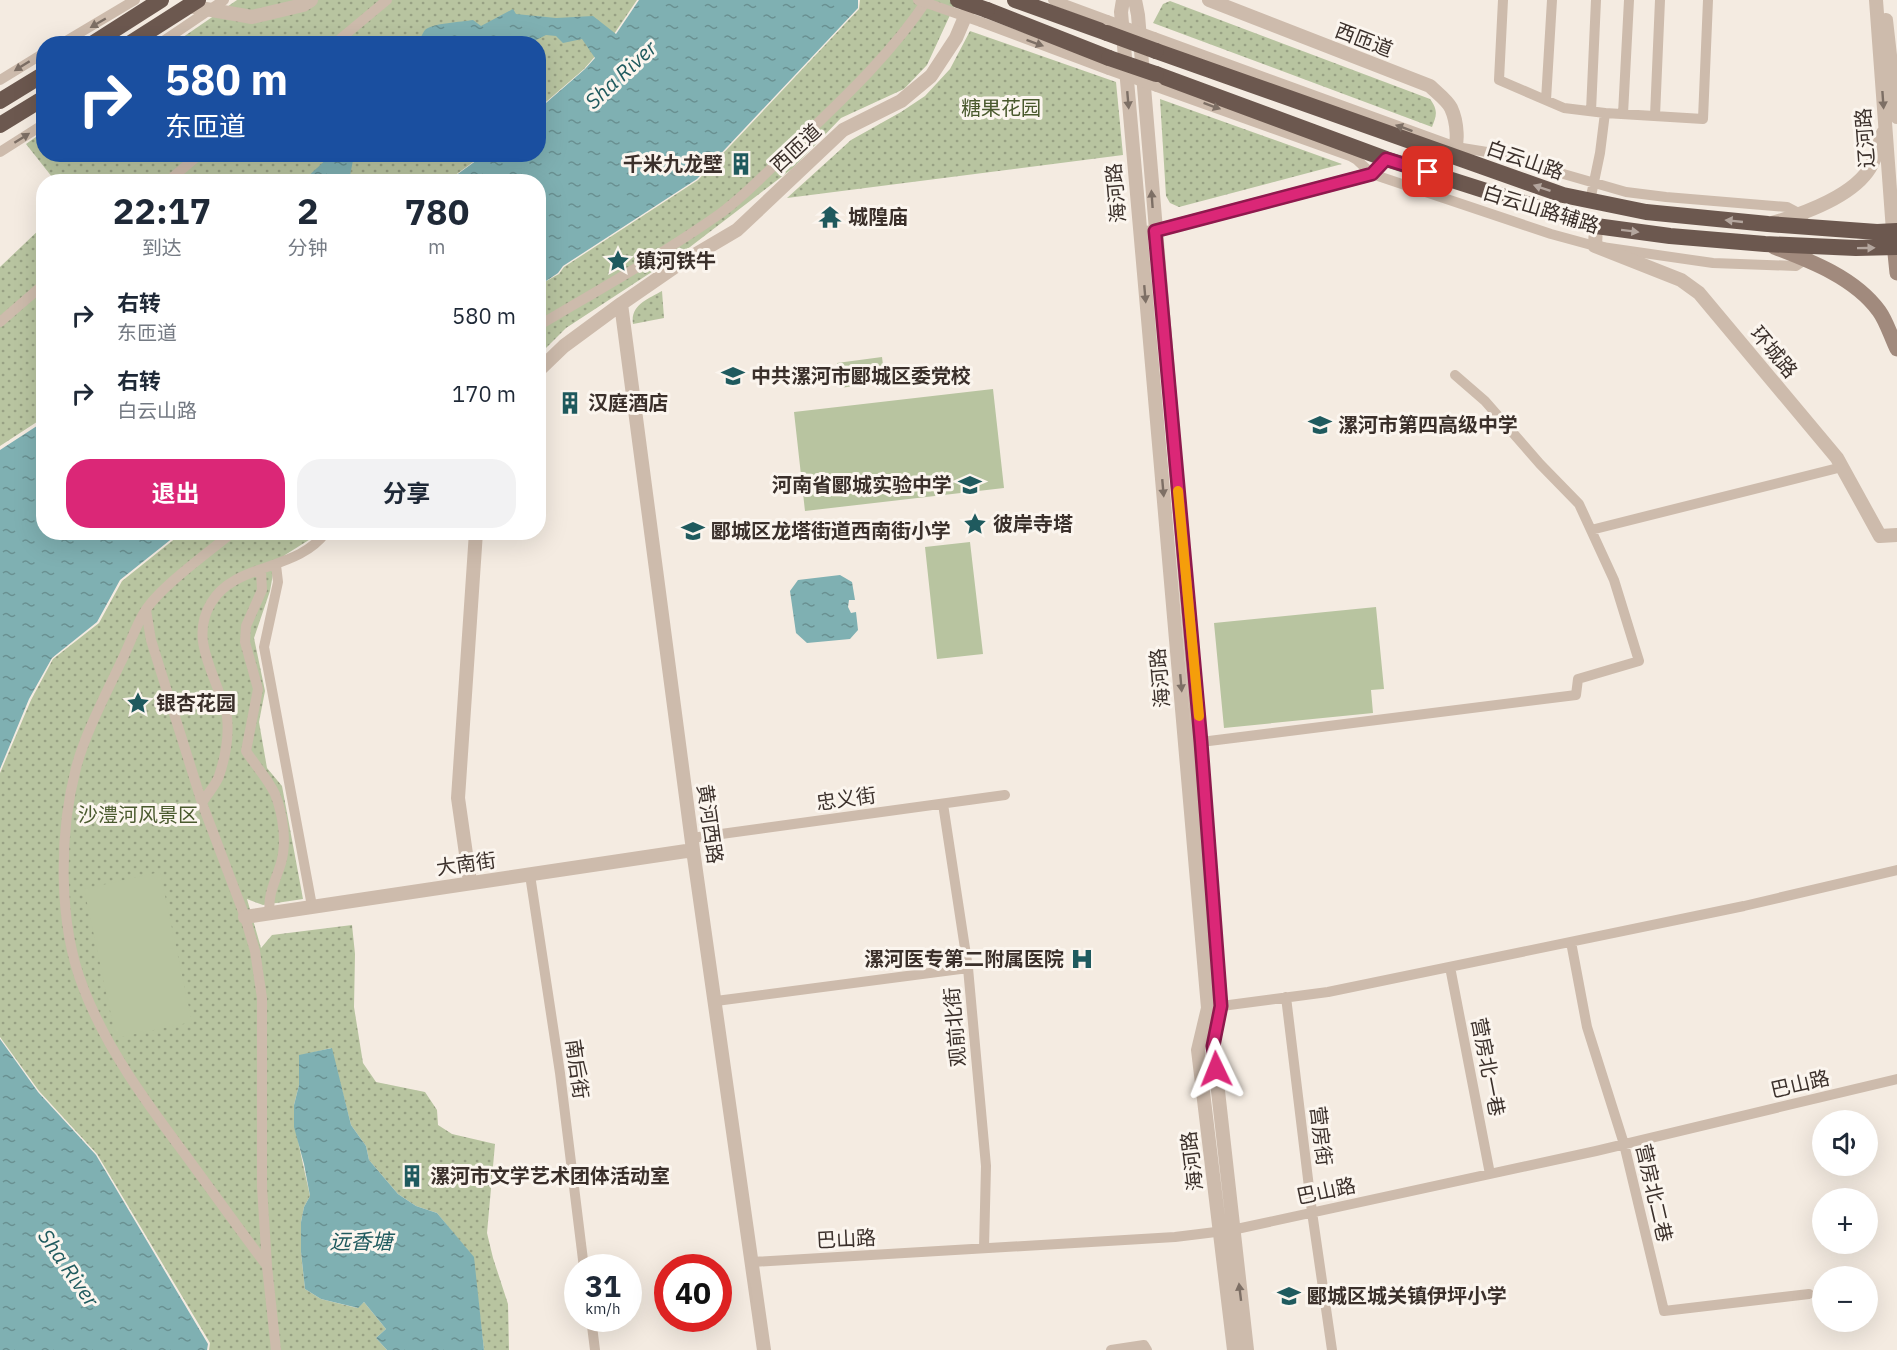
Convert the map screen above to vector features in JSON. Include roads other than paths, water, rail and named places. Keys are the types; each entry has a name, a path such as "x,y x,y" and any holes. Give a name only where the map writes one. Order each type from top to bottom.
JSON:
{"highway":[{"path":"105,36 161,0"},
{"path":"958,0 984,16"},
{"path":"1015,0 1107,27"},
{"path":"143,36 198,5"},
{"name":"白云山路","path":"984,16 1109,64 1386,159 1596,226 1670,236 1765,244 1825,246 1895,239"},
{"name":"白云山路","path":"1107,27 1455,152 1563,195 1646,212 1825,228 1895,239"},
{"path":"0,101 36,79"},
{"path":"0,125 36,103"}],"main road":[{"name":"辽河路","path":"1895,239 1897,273"},
{"path":"1765,244 1806,259 1855,287 1880,312 1897,349"}],"street":[{"path":"74,36 135,0"},
{"path":"167,36 198,5 224,0"},
{"path":"198,5 252,17 303,5 311,0"},
{"path":"344,36 387,0"},
{"path":"918,0 984,16"},
{"path":"546,321 638,266 729,206 868,75 910,25 927,0"},
{"name":"西匝道","path":"546,363 564,346 621,304 676,266 737,230 843,130 901,101 930,76 956,38 971,0"},
{"path":"1053,0 1107,27"},
{"name":"海河路","path":"1123,0 1121,12 1139,235 1186,745 1214,1007"},
{"name":"海河路","path":"1135,0 1201,742 1214,1007 1213,1046 1234,1350"},
{"name":"西匝道","path":"1209,0 1430,86 1450,108 1456,129 1455,152"},
{"path":"1503,0 1499,80 1564,108 1605,113 1703,118 1708,0"},
{"path":"1546,100 1552,0"},
{"path":"1591,111 1596,0"},
{"path":"1623,114 1629,0"},
{"path":"1655,116 1660,0"},
{"name":"辽河路","path":"1876,0 1895,239"},
{"name":"辽河路","path":"1884,0 1897,117"},
{"path":"0,80 36,58"},
{"name":"白云山路辅路","path":"1156,80 1350,156 1372,174 1551,234 1595,246 1713,263 1796,266 1825,246"},
{"path":"1590,201 1605,113"},
{"path":"1768,224 1800,214 1841,196 1871,166 1885,128"},
{"path":"0,152 36,129"},
{"name":"白云山路辅路","path":"1455,152 1487,152 1626,192 1787,207 1825,228"},
{"path":"1139,235 1372,174 1386,159"},
{"path":"176,174 191,162"},
{"path":"1595,246 1596,226"},
{"name":"环城路","path":"1595,246 1681,280 1699,293 1829,448 1880,536 1897,535"},
{"path":"0,322 36,291"},
{"name":"黄河西路","path":"621,304 692,844 764,1350"},
{"path":"1201,742 1576,695 1578,679 1640,661 1614,580 1579,504 1540,464 1485,401 1455,375"},
{"path":"1591,530 1842,467"},
{"path":"223,540 160,593 146,610 98,710 76,768 63,863 64,889 73,956 83,988 109,1043 151,1110 267,1266"},
{"path":"202,803 219,777 227,741 227,715 202,647 202,626 210,603 223,588 246,574 287,561 320,540"},
{"path":"470,882 458,798 475,540"},
{"path":"276,565 278,582 264,647 312,906"},
{"path":"261,570 262,590 246,626 244,642 258,689 246,751 274,793 284,836 282,861 268,901 270,913"},
{"path":"146,610 151,640 202,803 245,917 255,951 262,998 262,1187 276,1350"},
{"path":"132,639 145,636 151,640"},
{"name":"忠义街","path":"692,844 1005,795"},
{"name":"观前北街","path":"943,804 968,968 986,1166 984,1248"},
{"name":"大南街","path":"245,917 470,882 530,875 692,844"},
{"path":"1214,1007 1328,993 1744,906 1897,870"},
{"name":"南后街","path":"530,875 560,1073 582,1254"},
{"name":"营房北二巷","path":"1571,942 1587,1027 1624,1144 1664,1311 1809,1294"},
{"name":"营房北一巷","path":"1450,967 1490,1174"},
{"path":"716,1001 968,968"},
{"name":"营房街","path":"1286,997 1312,1212 1332,1350"},
{"name":"巴山路","path":"752,1262 1175,1237 1226,1230 1624,1144 1897,1079"},
{"name":"海河路","path":"1226,1230 1247,1350"},
{"path":"593,1332 596,1350"},
{"path":"1111,1350 1144,1345 1147,1350"}],"water":[{"name":"Sha River","path":"639,0 858,0 858,8 697,179 563,266 558,273 546,281 546,174 458,174 474,162 546,162 546,103 595,58 582,39 563,43 556,36 546,35 422,36 425,30 440,24 473,20 481,26 513,9 516,14 556,18 593,16 616,34"},
{"path":"323,162 353,162 350,174 311,174"},
{"path":"36,427 36,540 170,540 120,580 97,622 52,658 29,699 0,769 0,450"},
{"path":"840,575 852,582 855,600 849,600 848,607 851,613 856,612 858,630 850,639 807,643 796,633 790,591 798,580"},
{"name":"Sha River","path":"0,1039 38,1092 96,1155 208,1344 207,1350 0,1350"},
{"name":"远香塘","path":"332,1048 351,1125 366,1146 369,1160 398,1194 416,1206 437,1213 474,1257 484,1350 387,1350 376,1338 386,1329 364,1302 358,1308 321,1299 305,1289 301,1222 304,1207 310,1196 294,1127 294,1105 299,1085 299,1055"}],"place":[{"name":"千米九龙壁","path":"741,164"},
{"name":"城隍庙","path":"830,217"},
{"name":"镇河铁牛","path":"618,261"},
{"name":"中共漯河市郾城区委党校","path":"733,376"},
{"name":"汉庭酒店","path":"570,403"},
{"name":"漯河市第四高级中学","path":"1320,425"},
{"name":"河南省郾城实验中学","path":"970,485"},
{"name":"彼岸寺塔","path":"975,524"},
{"name":"郾城区龙塔街道西南街小学","path":"693,531"},
{"name":"银杏花园","path":"138,703"},
{"name":"漯河医专第二附属医院","path":"1082,959"},
{"name":"漯河市文学艺术团体活动室","path":"412,1176"},
{"name":"郾城区城关镇伊坪小学","path":"1289,1296"}],"park label":[{"name":"糖果花园","path":"1001,108"},
{"name":"沙澧河风景区","path":"138,815"}]}
